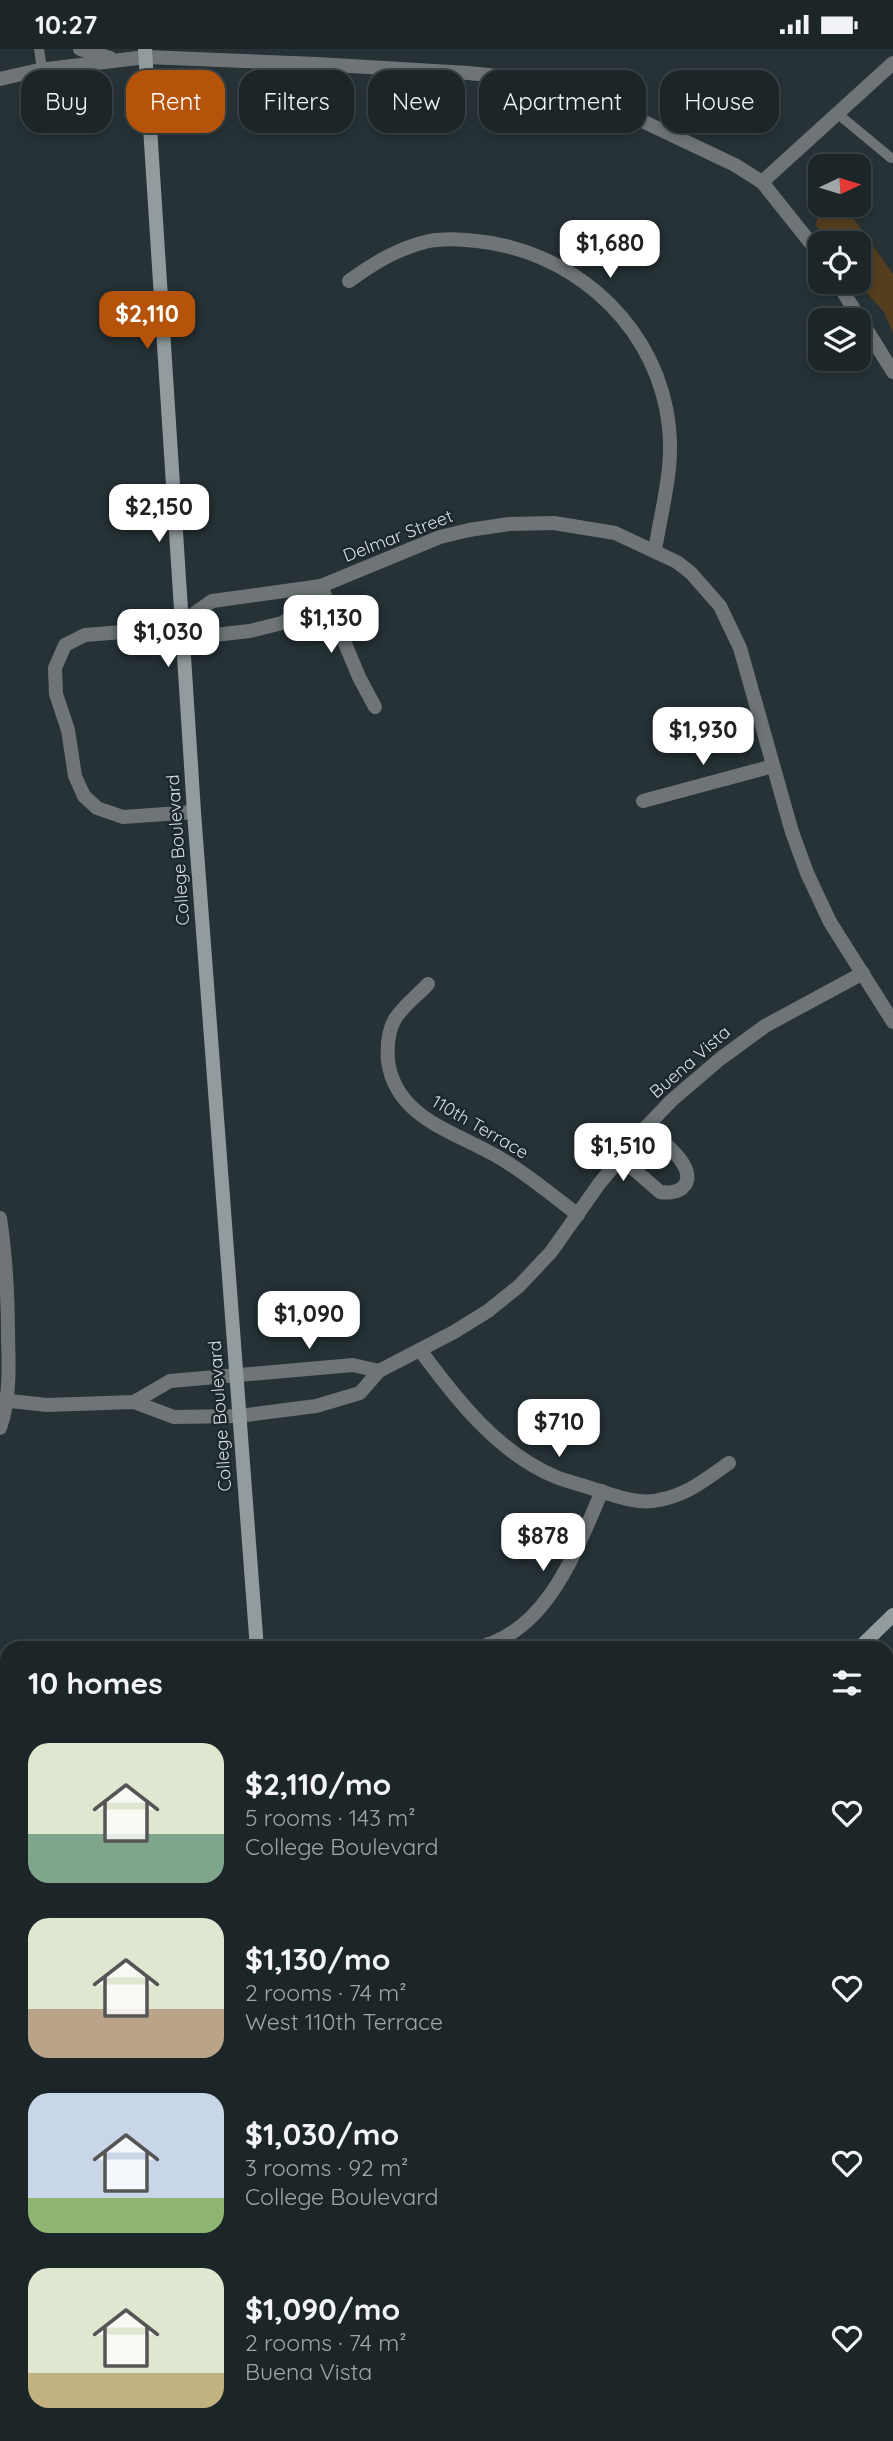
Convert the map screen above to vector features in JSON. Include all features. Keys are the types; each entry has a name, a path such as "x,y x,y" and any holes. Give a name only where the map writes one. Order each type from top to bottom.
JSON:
{"main road":[{"name":"College Boulevard","path":"146,53 194,812 256,1641"},
{"path":"866,1641 893,1615"}],"street":[{"path":"80,49 114,59"},
{"path":"0,79 42,69 146,53 508,77 561,87 598,100 735,165 762,181 808,239"},
{"path":"762,181 893,63"},
{"path":"349,281 381,258 401,249 430,241 464,240 498,243 533,253 570,271 599,293 626,322 644,350 657,376 666,407 670,474 654,550"},
{"path":"844,294 893,372"},
{"name":"Delmar Street","path":"182,622 212,601 321,586 440,537 509,524 554,523 615,533 677,562 691,573 720,606 734,631 792,832 807,873 830,922 893,1022"},
{"path":"321,586 359,677 375,707"},
{"name":"Delmar Street","path":"182,622 214,635 250,631 282,623 302,611 321,586"},
{"path":"182,622 148,631 85,635 65,645 55,668 56,694 68,730 75,776 84,796 97,809 123,817 194,812"},
{"path":"643,801 773,766"},
{"name":"Buena Vista","path":"134,1402 174,1417 239,1416 316,1406 360,1393 379,1371 488,1311 519,1286 551,1252 646,1127 672,1100 720,1059 765,1026 863,972"},
{"name":"110th Terrace","path":"428,984 395,1018 390,1034 387,1053 390,1074 400,1095 415,1112 501,1159 578,1215"},
{"path":"621,1158 660,1192 667,1193 683,1188 688,1173 684,1163 646,1127"},
{"path":"0,1218 8,1287 9,1367 0,1428"},
{"path":"420,1350 484,1428 524,1459 554,1476 640,1502 658,1501 687,1492 729,1463"},
{"path":"3,1401 47,1405 134,1402 170,1381 354,1365 379,1371"},
{"path":"500,1641 528,1622 541,1607 575,1553 602,1492"}],"lane":[{"path":"39,49 42,69"},
{"path":"838,114 891,157"}],"shaded area":[{"path":"818,217 853,217 862,231 820,231 816,225"},
{"path":"871,243 893,274 893,333 884,312 868,294 871,294"}]}
